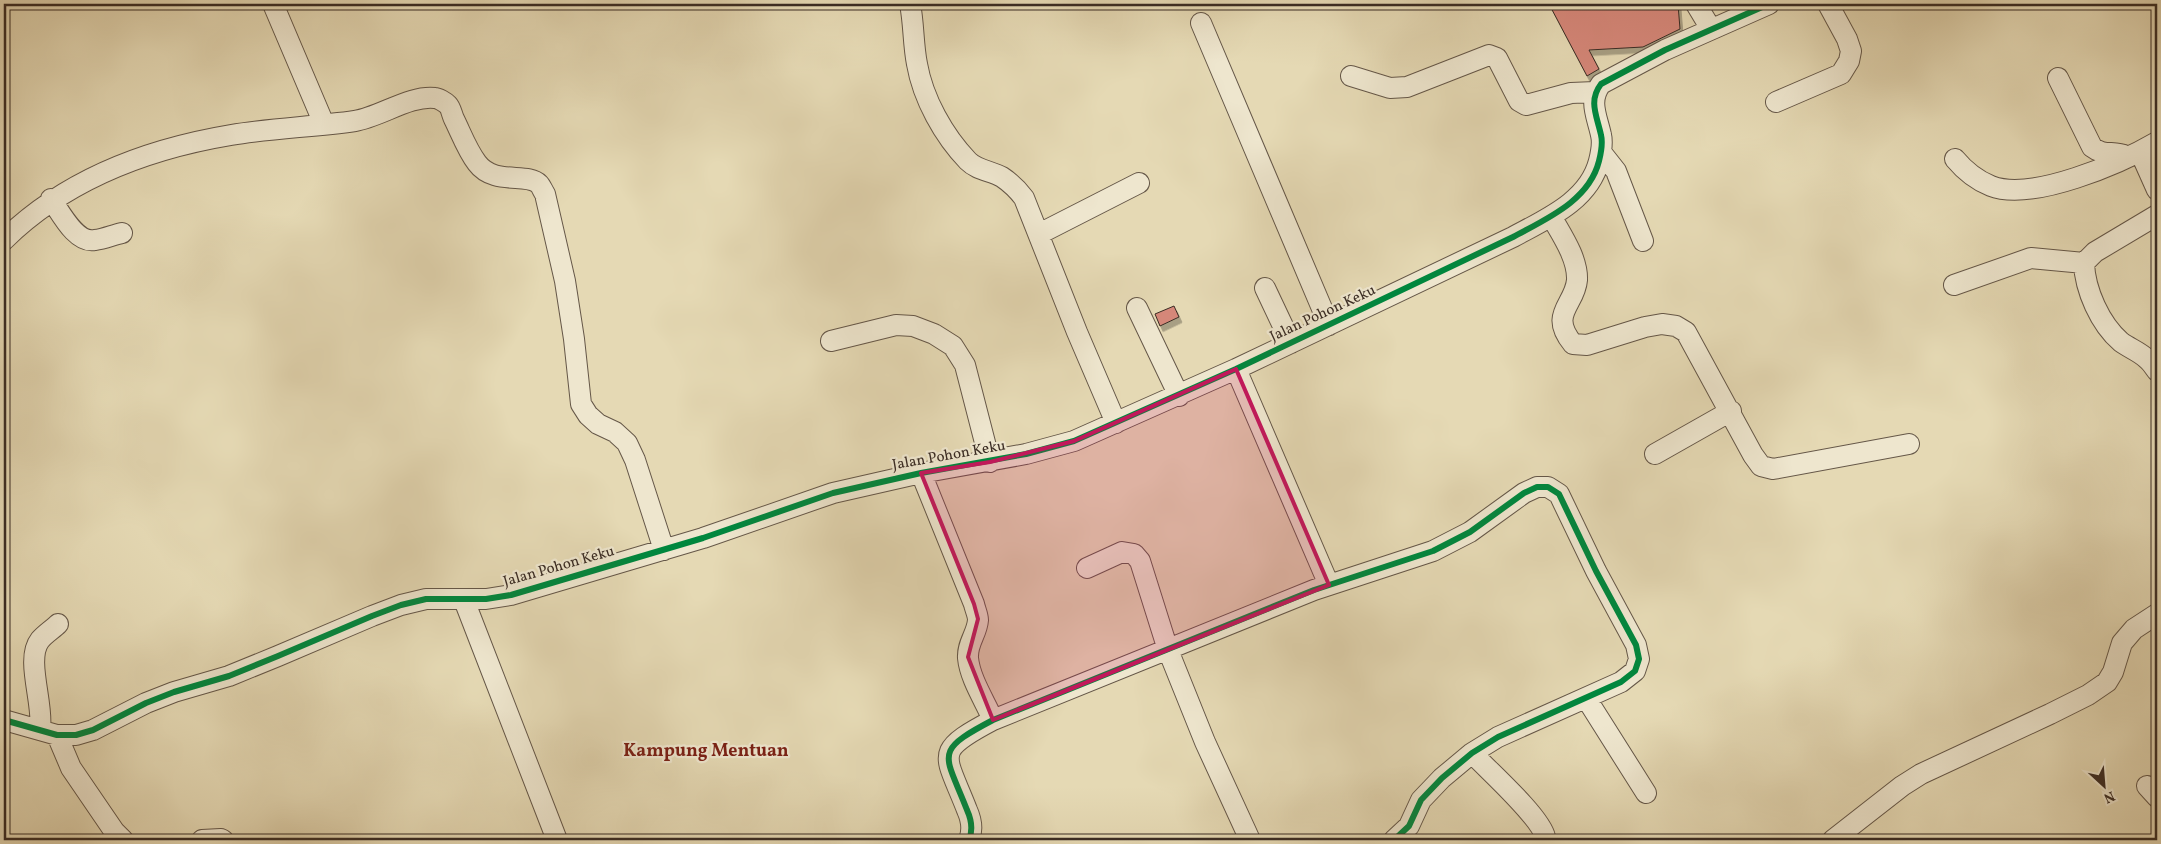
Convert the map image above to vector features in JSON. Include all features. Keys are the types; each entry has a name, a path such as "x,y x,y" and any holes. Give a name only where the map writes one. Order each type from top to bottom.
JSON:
{"street":[{"path":"273,4 324,124"},
{"path":"910,4 917,64 923,87 934,113 956,147 970,163 1001,177 1013,185 1024,198 1077,332 1116,423"},
{"path":"1696,4 1711,29"},
{"path":"1351,76 1390,88 1407,88 1489,56 1498,58 1519,101 1526,104 1571,93 1595,92 1601,84 1616,75 1711,29 1769,4"},
{"path":"1776,102 1841,74 1849,61 1851,51 1847,39 1828,4"},
{"path":"1201,23 1329,325"},
{"path":"2058,78 2092,147 2101,154 2134,154"},
{"name":"Jalan Pohon Keku","path":"4,720 49,732 76,735 93,730 146,703 237,672 401,605 426,598 486,600 512,595 664,550 833,493 921,473 990,462 1074,441 1179,396 1329,325 1513,237 1568,205 1588,186 1597,170 1602,137 1593,103 1595,92"},
{"path":"4,240 26,218 51,199 70,188 132,161 178,146 231,135 356,121 420,98 437,98 448,105 467,148 478,164 493,175 513,179 529,179 539,184 545,194 564,281 574,340 581,404 588,415 598,424 615,432 627,443 635,460 664,550"},
{"path":"1955,159 1969,174 1992,187 2020,190 2050,186 2070,180 2134,154 2157,142"},
{"path":"1601,152 1616,170 1643,241"},
{"path":"2134,154 2157,190"},
{"path":"1039,234 1140,183"},
{"path":"51,199 76,234 85,240 94,241 122,233"},
{"path":"2157,215 2094,252 2084,263 2085,278 2096,305 2109,328 2121,341 2147,358 2157,371"},
{"path":"1551,216 1566,242 1574,264 1577,280 1565,306 1562,321 1566,336 1573,344 1587,345 1645,327 1662,324 1676,326 1686,332 1753,455 1762,466 1773,469 1909,444"},
{"path":"1954,285 2031,258 2084,263"},
{"path":"1265,288 1291,343"},
{"path":"1137,308 1179,396"},
{"path":"831,341 896,325 913,326 927,331 953,346 965,365 990,462"},
{"path":"1236,369 1329,585"},
{"path":"1656,454 1730,410"},
{"path":"921,473 974,604 978,619 969,644 970,670 993,720"},
{"path":"969,840 972,833 971,820 948,766 947,756 952,746 970,732 993,720 1329,585 1433,552 1470,532 1524,493 1537,487 1548,486 1559,494 1596,571 1636,645 1639,659 1635,671 1621,682 1498,737 1472,753 1442,778 1421,800 1409,826 1394,840"},
{"path":"1087,568 1122,552 1134,554 1140,561 1168,650 1209,752 1250,840"},
{"path":"464,600 557,840"},
{"path":"1833,840 1902,786 1921,774 2050,714 2088,695 2107,682 2113,672 2122,643 2134,629 2157,614"},
{"path":"58,624 40,640 34,653 42,717 71,768 114,832 123,840"},
{"path":"1586,698 1646,793"},
{"path":"1472,753 1544,829 1545,837 1543,840"},
{"path":"202,840 220,838 223,840"}],"highlighted area":[{"path":"1236,369 1329,585 993,720 968,657 978,619 974,604 921,473 990,462 1074,441"}],"building":[{"path":"1549,4 1678,4 1680,29 1643,47 1589,50 1599,69 1587,76"},
{"path":"1174,306 1179,317 1160,326 1155,314"}],"cycle path":[{"path":"4,720 57,735 76,735 93,730 146,703 174,692 229,676 401,605 426,599 486,599 511,595 703,538 833,493 921,473 1026,454 1074,441 1236,369 1513,237 1552,216 1576,198 1594,175 1599,161 1602,138 1594,103 1597,90 1601,84 1665,50 1769,4"},
{"path":"969,840 971,822 949,765 949,756 952,748 973,731 993,720 1314,590 1433,551 1470,532 1524,493 1537,487 1548,487 1559,494 1596,571 1636,645 1639,659 1635,671 1621,682 1498,737 1472,753 1442,778 1421,800 1409,826 1394,840"}],"district":[{"name":"Kampung Mentuan","path":"706,751"}]}
